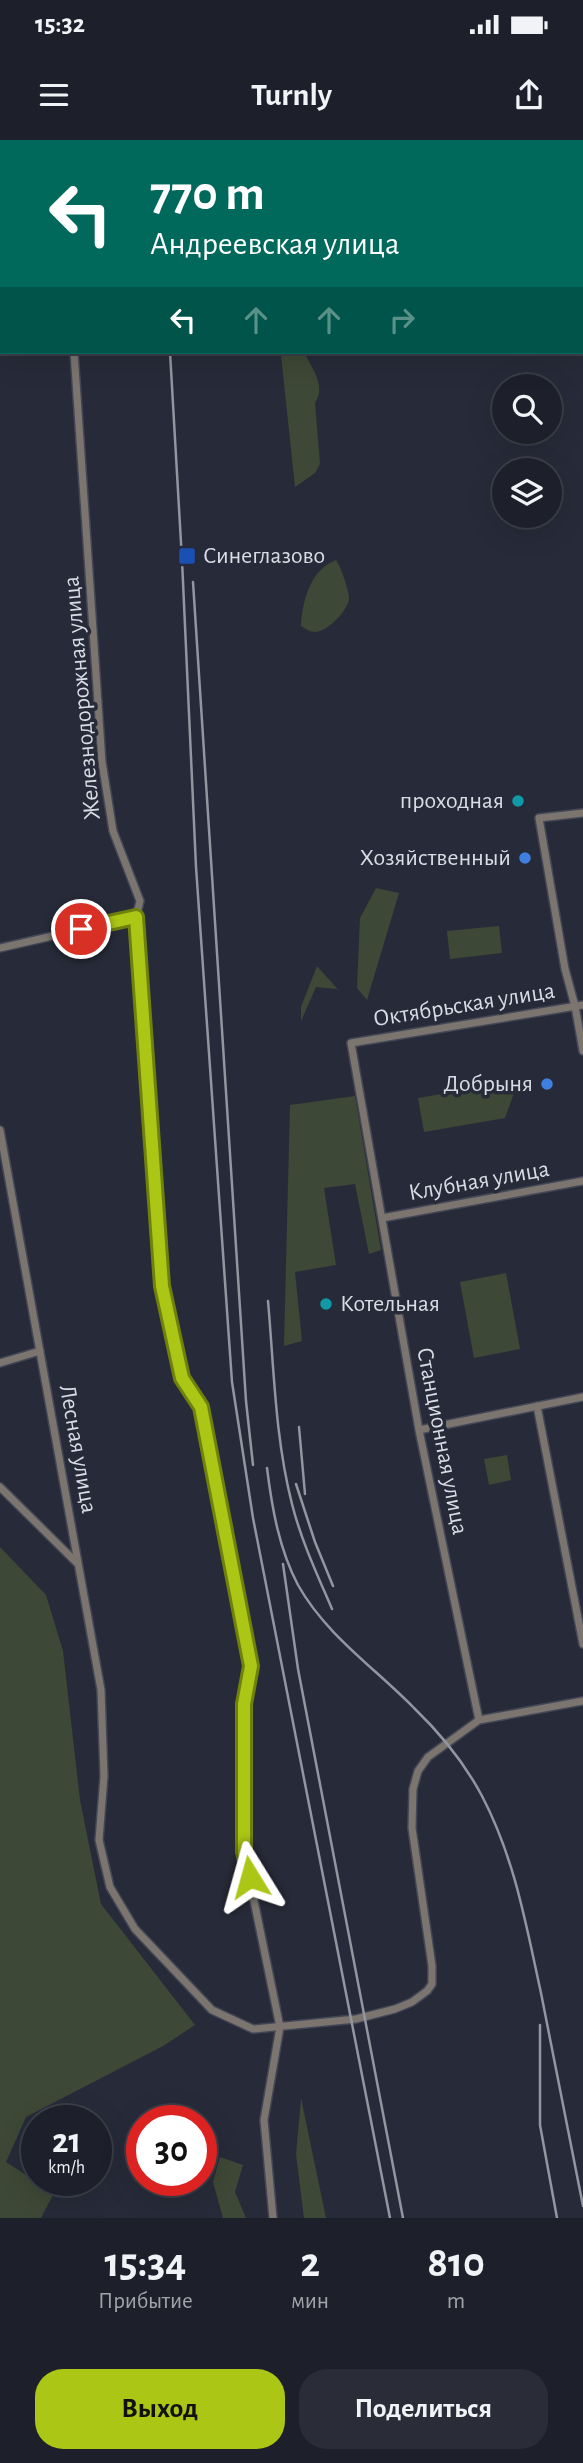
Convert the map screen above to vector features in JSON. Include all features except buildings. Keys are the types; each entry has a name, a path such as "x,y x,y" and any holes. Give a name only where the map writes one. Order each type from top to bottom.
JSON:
{"street":[{"name":"Железнодорожная улица","path":"74,354 102,762 113,831 140,901 136,917 162,1286 182,1378 201,1407 251,1666 244,1704 244,1852 280,2027"},
{"path":"583,813 539,818 565,969 579,1006 583,1051"},
{"path":"0,948 136,917"},
{"name":"Октябрьская улица","path":"351,1043 579,1006"},
{"name":"Станционная улица","path":"351,1043 419,1430 479,1720"},
{"name":"Лесная улица","path":"0,1130 101,1690 104,1776 99,1840 110,1887 135,1929 212,2010 253,2029 343,2021 395,2009 412,2002 432,1984 432,1966 412,1828 413,1789 418,1770 428,1756 479,1720"},
{"name":"Клубная улица","path":"382,1218 583,1181"},
{"path":"0,1363 40,1351"},
{"path":"419,1430 583,1397"},
{"path":"537,1406 583,1644"},
{"path":"0,1487 78,1565"},
{"path":"479,1720 583,1701"},
{"path":"273,2218 264,2120 280,2027"}],"green space":[{"path":"305,354 319,384 315,403 320,464 315,473 295,487 281,355"},
{"path":"336,560 346,583 348,602 332,624 321,631 310,631 301,626 306,597 314,578 327,564"},
{"path":"376,888 399,893 367,1000 357,988 360,918"},
{"path":"499,926 502,953 450,959 447,931"},
{"path":"317,966 341,993 337,989 316,987 301,1021 301,1007"},
{"path":"513,1082 514,1093 505,1118 424,1132 418,1098"},
{"path":"355,1096 381,1250 369,1254 355,1184 324,1188 336,1265 295,1272 302,1341 284,1346 290,1105"},
{"path":"506,1273 520,1349 474,1358 460,1282"},
{"path":"507,1455 511,1480 489,1485 484,1459"},
{"path":"0,1547 46,1595 63,1651 80,1800 101,1904 195,2025 163,2046 49,2105 21,2105 21,2128 6,2162 21,2172 21,2196 52,2196 41,2218 0,2218"},
{"path":"301,2098 326,2218 304,2218 296,2154"},
{"path":"220,2157 243,2165 235,2192 246,2218 223,2218 217,2196 217,2168"}],"railway":[{"path":"170,354 196,867 232,1382 253,1518 390,2218"},
{"path":"193,582 246,1401 253,1465"},
{"path":"268,1301 276,1403 286,1479 300,1531 332,1609"},
{"path":"299,1427 305,1494"},
{"path":"267,1468 281,1543 291,1571 309,1603 322,1620 442,1738 475,1784 493,1820 511,1868 524,1917 583,2206"},
{"path":"296,1484 333,1586"},
{"path":"283,1564 298,1669 403,2218"},
{"path":"540,2025 540,2125 557,2218"}],"place":[{"name":"Синеглазово","path":"187,556"},
{"name":"проходная","path":"518,801"},
{"name":"Хозяйственный","path":"525,858"},
{"name":"Добрыня","path":"547,1084"},
{"name":"Котельная","path":"326,1304"}],"route":[{"path":"81,929 136,917 162,1286 182,1378 201,1407 251,1666 244,1704 244,1852 250,1877"}]}
